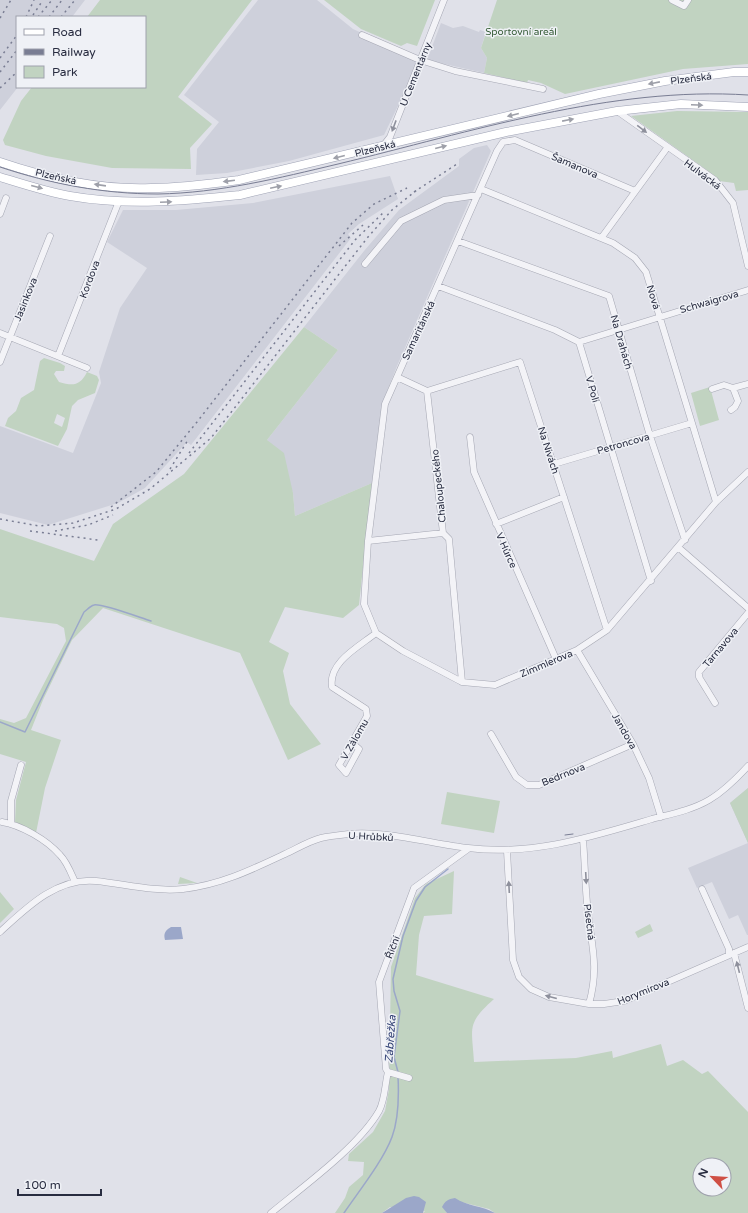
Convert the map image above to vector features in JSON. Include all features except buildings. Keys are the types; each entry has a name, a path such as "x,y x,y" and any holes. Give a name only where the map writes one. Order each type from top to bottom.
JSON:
{"main road":[{"name":"Plzeňská","path":"0,162 74,181 120,187 150,188 239,180 599,94 665,81 734,72 748,72"},
{"name":"Plzeňská","path":"0,177 70,196 119,201 152,202 240,195 506,132 617,111 681,104 748,106"}],"street":[{"name":"U Cementárny","path":"383,146 389,140 444,0"},
{"path":"672,0 684,6 688,0"},
{"path":"362,36 420,60 455,71 543,89"},
{"name":"Hulvácká","path":"617,111 667,148 715,180 733,203 748,266"},
{"name":"Šamanova","path":"515,140 635,191"},
{"name":"Samaritánská","path":"368,541 385,404 497,151 503,142 515,140"},
{"path":"602,237 667,148"},
{"path":"365,264 401,221 444,200 480,192"},
{"name":"Nová","path":"480,192 602,237 635,258 646,272 716,502"},
{"path":"0,214 6,198"},
{"name":"Kordova","path":"58,356 119,201"},
{"name":"Jasinkova","path":"0,362 50,236"},
{"name":"Na Drahách","path":"458,241 609,296 650,436 685,540"},
{"path":"438,286 555,330 579,342"},
{"name":"Schwaigrova","path":"579,342 748,290"},
{"path":"0,333 87,368"},
{"name":"V Poli","path":"579,342 651,581"},
{"name":"Na Nivách","path":"427,391 520,362 607,630"},
{"path":"397,377 427,391"},
{"path":"712,389 724,385 733,388 748,384"},
{"path":"731,410 735,407 738,401 733,388"},
{"name":"Chaloupeckého","path":"427,391 443,533 449,541 462,682"},
{"name":"Petroncova","path":"554,464 692,423"},
{"name":"V Hůrce","path":"470,437 474,472 556,659"},
{"name":"Zimmlerova","path":"376,633 403,650 462,682 495,685 578,650 607,630 651,581 716,502 748,472"},
{"path":"496,524 564,497"},
{"path":"376,633 364,604 368,541 443,533"},
{"path":"679,548 748,608"},
{"name":"Tarnavova","path":"715,703 699,677 699,672 748,613"},
{"name":"V Zálomu","path":"352,743 359,749 346,772 339,765 367,716 366,709 332,687 331,679 339,663 376,633"},
{"name":"Jandova","path":"578,650 633,744 649,778 662,817"},
{"name":"Bedrnova","path":"491,734 516,777 527,784 539,785 633,744"},
{"path":"11,823 11,801 21,765"},
{"name":"U Hrůbků","path":"0,932 32,903 49,892 75,882 95,881 150,889 192,888 216,884 319,838 351,834 383,836 468,849 507,851 538,848 583,839 662,817 708,800 734,781 748,766"},
{"path":"2,822 11,823 44,841 60,855 75,882"},
{"name":"Písečná","path":"583,839 588,912 595,959 594,986 589,1004"},
{"name":"Říční","path":"271,1213 329,1164 367,1129 380,1109 389,1072 378,982 414,888 468,849"},
{"name":"Horymírova","path":"507,851 513,960 519,977 531,989 549,997 589,1004 604,1004 624,1001 748,947"},
{"path":"702,889 732,954 748,1008"},
{"path":"389,1072 409,1078"}],"shaded area":[{"path":"0,0 85,0 73,16 16,16 16,88 17,88 0,110"},
{"path":"258,0 317,0 353,29 420,60 384,135 289,161 227,173 196,175 197,149 219,122 184,95"},
{"path":"441,23 453,28 463,26 479,32 480,30 486,32 481,48 487,58 484,73 427,60"},
{"path":"487,145 491,151 397,366 382,404 372,483 295,516 293,493 267,440 338,350 304,327 364,251 399,210 459,166 459,159 474,148"},
{"path":"390,176 398,199 359,224 348,234 351,238 191,445 187,442 145,488 118,503 48,525 0,513 0,426 73,453 101,383 99,372 120,308 147,268 107,242 123,210 176,210 253,203"},
{"path":"748,788 748,843 730,803"},
{"path":"748,843 747,935 738,915 729,919 712,882 697,888 688,868"}],"green space":[{"path":"100,0 252,0 178,97 212,124 190,148 191,169 112,168 46,156 5,145 3,140 21,101 31,88 146,88 146,16 88,16"},
{"path":"324,0 435,0 417,46 407,43 401,46 361,29"},
{"name":"Sportovní areál","path":"497,0 748,0 748,64 683,69 565,94 541,83 528,80 527,83 484,73 487,58 481,48"},
{"path":"677,111 748,112 748,190 736,191 734,183 719,181 708,171 631,116"},
{"path":"304,327 338,350 267,440 284,453 293,493 295,516 372,483 359,605 343,618 285,607 269,642 289,653 283,671 290,704 321,744 288,760 240,653 103,608 72,640 43,700 31,730 61,740 45,788 36,833 15,822 16,800 26,762 0,754 0,719 14,723 26,718 66,641 64,628 57,624 0,617 0,529 94,561 113,524 184,474"},
{"path":"44,358 65,366 64,371 56,371 54,374 59,382 76,384 82,380 87,372 97,376 99,380 95,393 78,400 72,406 67,429 58,446 5,426 8,418 16,411 21,398 34,390 40,361","holes":["57,414 65,418 62,427 54,423"]},
{"path":"710,387 719,420 700,426 691,393"},
{"path":"748,788 748,843 730,803"},
{"path":"447,792 500,801 494,833 441,824"},
{"path":"454,871 452,914 424,916 419,935 416,975 494,999 479,1014 473,1027 474,1062 576,1058 612,1051 613,1058 661,1044 667,1066 683,1060 702,1074 708,1071 748,1112 748,1213 495,1213 489,1209 461,1202 443,1207 447,1213 423,1213 425,1211 390,1207 382,1213 335,1213 345,1198 349,1187 363,1175 364,1162 348,1161 349,1154 373,1132 385,1111 389,1089 391,967 415,898 426,884"},
{"path":"180,877 197,883 178,884"},
{"path":"0,892 14,909 0,923"},
{"path":"650,924 653,931 638,938 635,932"}],"water":[{"path":"171,927 181,927 183,939 165,940 165,932"},
{"path":"414,1196 419,1197 426,1202 423,1213 382,1213 406,1198"},
{"path":"455,1198 495,1213 447,1213 442,1207 444,1203"}],"waterway":[{"path":"0,722 25,732 84,612 91,606 104,606 151,621"},
{"name":"Zábřežka","path":"398,1072 394,1057 400,1011 394,991 393,979 403,936 416,901 425,887 448,869"},
{"name":"Zábřežka","path":"344,1213 377,1166 392,1137 397,1115 398,1076"}],"tram line":[{"path":"0,167 58,183 98,190 138,194 204,191 249,184 294,174 490,126 593,104 645,97 697,94 748,95"},
{"path":"565,835 573,834"}],"railway":[{"path":"0,18 11,0"},
{"path":"26,16 34,0"},
{"path":"33,15 43,0"},
{"path":"39,16 52,0"},
{"path":"50,16 62,0"},
{"path":"62,16 75,0"},
{"path":"0,58 16,36"},
{"path":"0,72 16,51"},
{"path":"0,88 16,73"},
{"path":"414,192 457,164"},
{"path":"111,507 156,472 197,422 352,223 374,204 407,188"},
{"path":"0,519 39,526 73,523 116,509 150,489 211,438 368,237 392,210 417,190"},
{"path":"189,453 355,240 384,212"},
{"path":"339,246 363,225"},
{"path":"170,469 188,440"},
{"path":"55,531 88,525 113,515"},
{"path":"30,531 98,540"}]}
